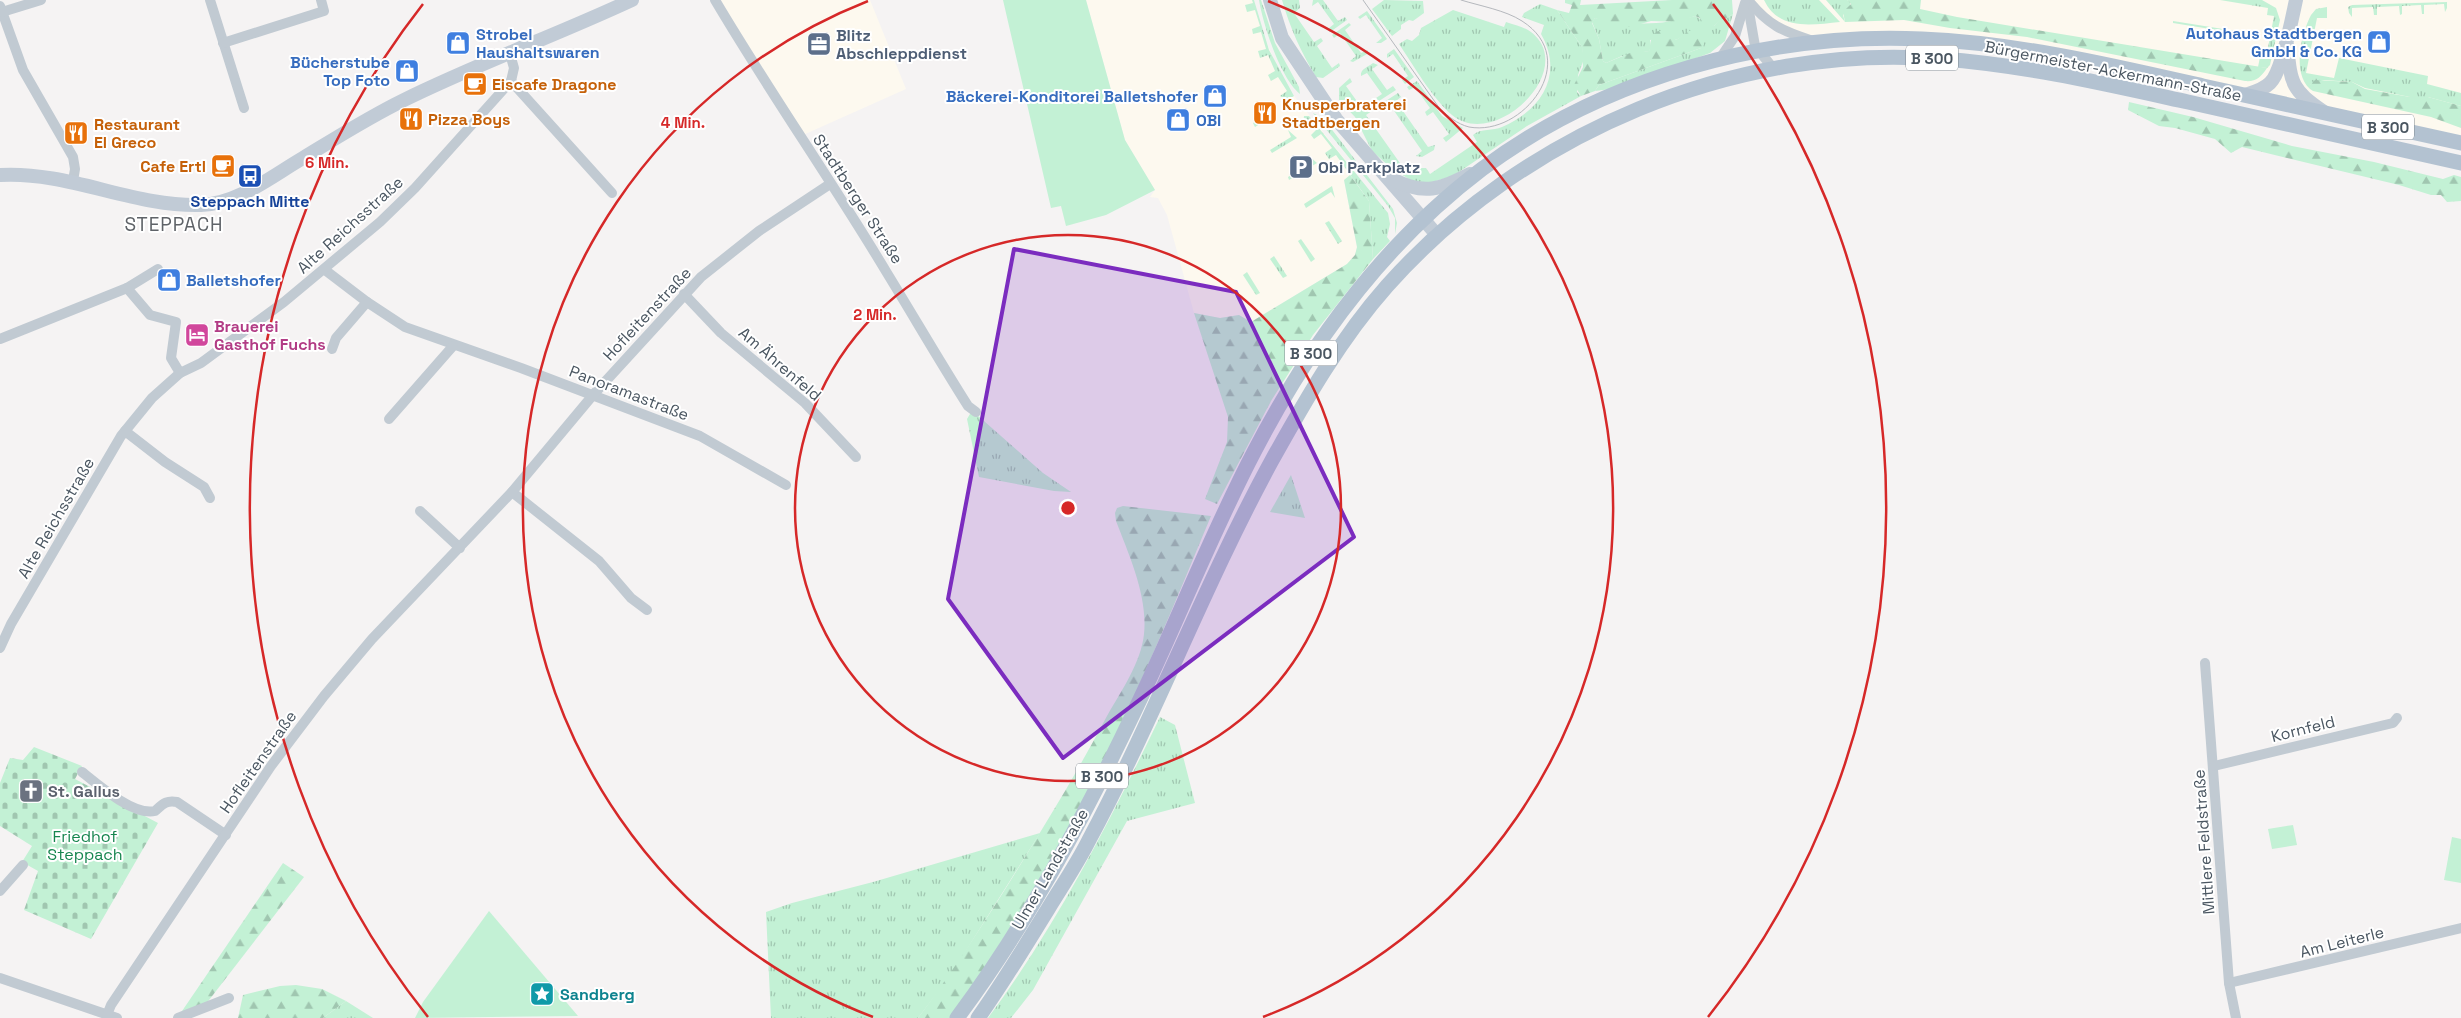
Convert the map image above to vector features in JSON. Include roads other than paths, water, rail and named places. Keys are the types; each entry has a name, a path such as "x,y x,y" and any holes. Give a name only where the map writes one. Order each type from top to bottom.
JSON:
{"main road":[{"name":"Bürgermeister-Ackermann-Straße","path":"1423,219 1486,166 1552,124 1601,101 1678,71 1718,60 1818,43 1863,39 1922,39 1985,45 2119,67 2461,143"},
{"name":"Bürgermeister-Ackermann-Straße","path":"1437,235 1501,186 1539,161 1597,128 1701,87 1773,68 1842,59 1886,57 1937,58 1986,63 2112,85 2461,163"},
{"name":"B 300","path":"957,1018 983,983 1070,839 1134,711 1252,454 1296,373 1350,300 1423,219"},
{"name":"Ulmer Landstraße","path":"978,1018 1001,986 1088,842 1149,718 1204,596 1244,515 1320,377 1385,288 1437,235"}],"street":[{"path":"41,0 1,9 23,70 73,157 75,169 73,181"},
{"path":"210,0 244,108"},
{"path":"223,43 324,10 321,0"},
{"path":"0,175 73,181 144,198 175,203 201,205 216,203 259,184 398,103 632,0"},
{"name":"Stadtberger Straße","path":"716,0 887,272 928,344 968,406 976,412"},
{"path":"1270,0 1282,38 1336,119 1437,235"},
{"path":"1747,0 1778,29 1818,43"},
{"path":"1747,0 1753,37 1759,52 1773,68"},
{"path":"1718,60 1735,36 1747,0"},
{"path":"2245,95 2261,90 2272,82 2286,43 2296,0"},
{"path":"2286,43 2290,74 2296,90 2326,114"},
{"path":"510,54 514,68 511,80 612,193"},
{"name":"Alte Reichsstraße","path":"0,648 11,624 124,431 152,398 180,373 201,363 325,270 380,222 408,195 511,80"},
{"path":"1387,177 1404,185 1429,190 1443,188 1486,166"},
{"name":"Hofleitenstraße","path":"112,1016 111,1005 271,766 324,696 390,620 512,492 593,395 684,294 701,277 746,241 830,184"},
{"path":"0,339 127,288 158,269"},
{"name":"Panoramastraße","path":"325,270 367,302 405,327 453,346 521,368 700,436 786,485"},
{"path":"127,288 150,315 176,322 172,358 180,373"},
{"name":"Am Ährenfeld","path":"684,294 721,333 805,403 856,457"},
{"path":"332,349 336,338 367,302"},
{"path":"389,419 453,346"},
{"path":"124,431 165,462 204,487 210,498"},
{"path":"512,492 598,561 631,598 647,610"},
{"path":"420,511 460,548"},
{"path":"0,622 11,624"},
{"name":"Mittlere Feldstraße","path":"2205,663 2229,984 2236,1018"},
{"name":"Kornfeld","path":"2214,766 2393,723 2398,718"},
{"path":"82,772 105,791 142,812 156,811 163,803 169,801 177,802 226,835"},
{"path":"0,891 23,865"},
{"name":"Am Leiterle","path":"2229,984 2461,928"},
{"path":"0,978 112,1016"},
{"path":"178,1018 229,998"}],"tram line":[{"path":"1363,0 1440,109 1453,120 1465,126 1489,127 1509,120 1526,108 1539,92 1546,74 1547,55 1539,37 1522,21 1500,11 1461,0"}],"place":[{"name":"Autohaus Stadtbergen GmbH & Co. KG","path":"2379,42"},
{"name":"Strobel Haushaltswaren","path":"458,43"},
{"name":"Blitz Abschleppdienst","path":"819,44"},
{"name":"Bücherstube Top Foto","path":"407,71"},
{"name":"Eiscafe Dragone","path":"475,84"},
{"name":"Bäckerei-Konditorei Balletshofer","path":"1215,96"},
{"name":"Knusperbraterei Stadtbergen","path":"1265,113"},
{"name":"Pizza Boys","path":"411,119"},
{"name":"OBI","path":"1178,120"},
{"name":"Restaurant El Greco","path":"76,133"},
{"name":"Cafe Ertl","path":"223,166"},
{"name":"Obi Parkplatz","path":"1301,167"},
{"name":"Steppach Mitte","path":"250,176"},
{"name":"Balletshofer","path":"169,280"},
{"name":"Brauerei Gasthof Fuchs","path":"197,335"},
{"name":"St. Gallus","path":"31,791"},
{"name":"Sandberg","path":"542,994"}],"district":[{"name":"STEPPACH","path":"174,224"}],"park label":[{"name":"Friedhof Steppach","path":"85,845"}]}
